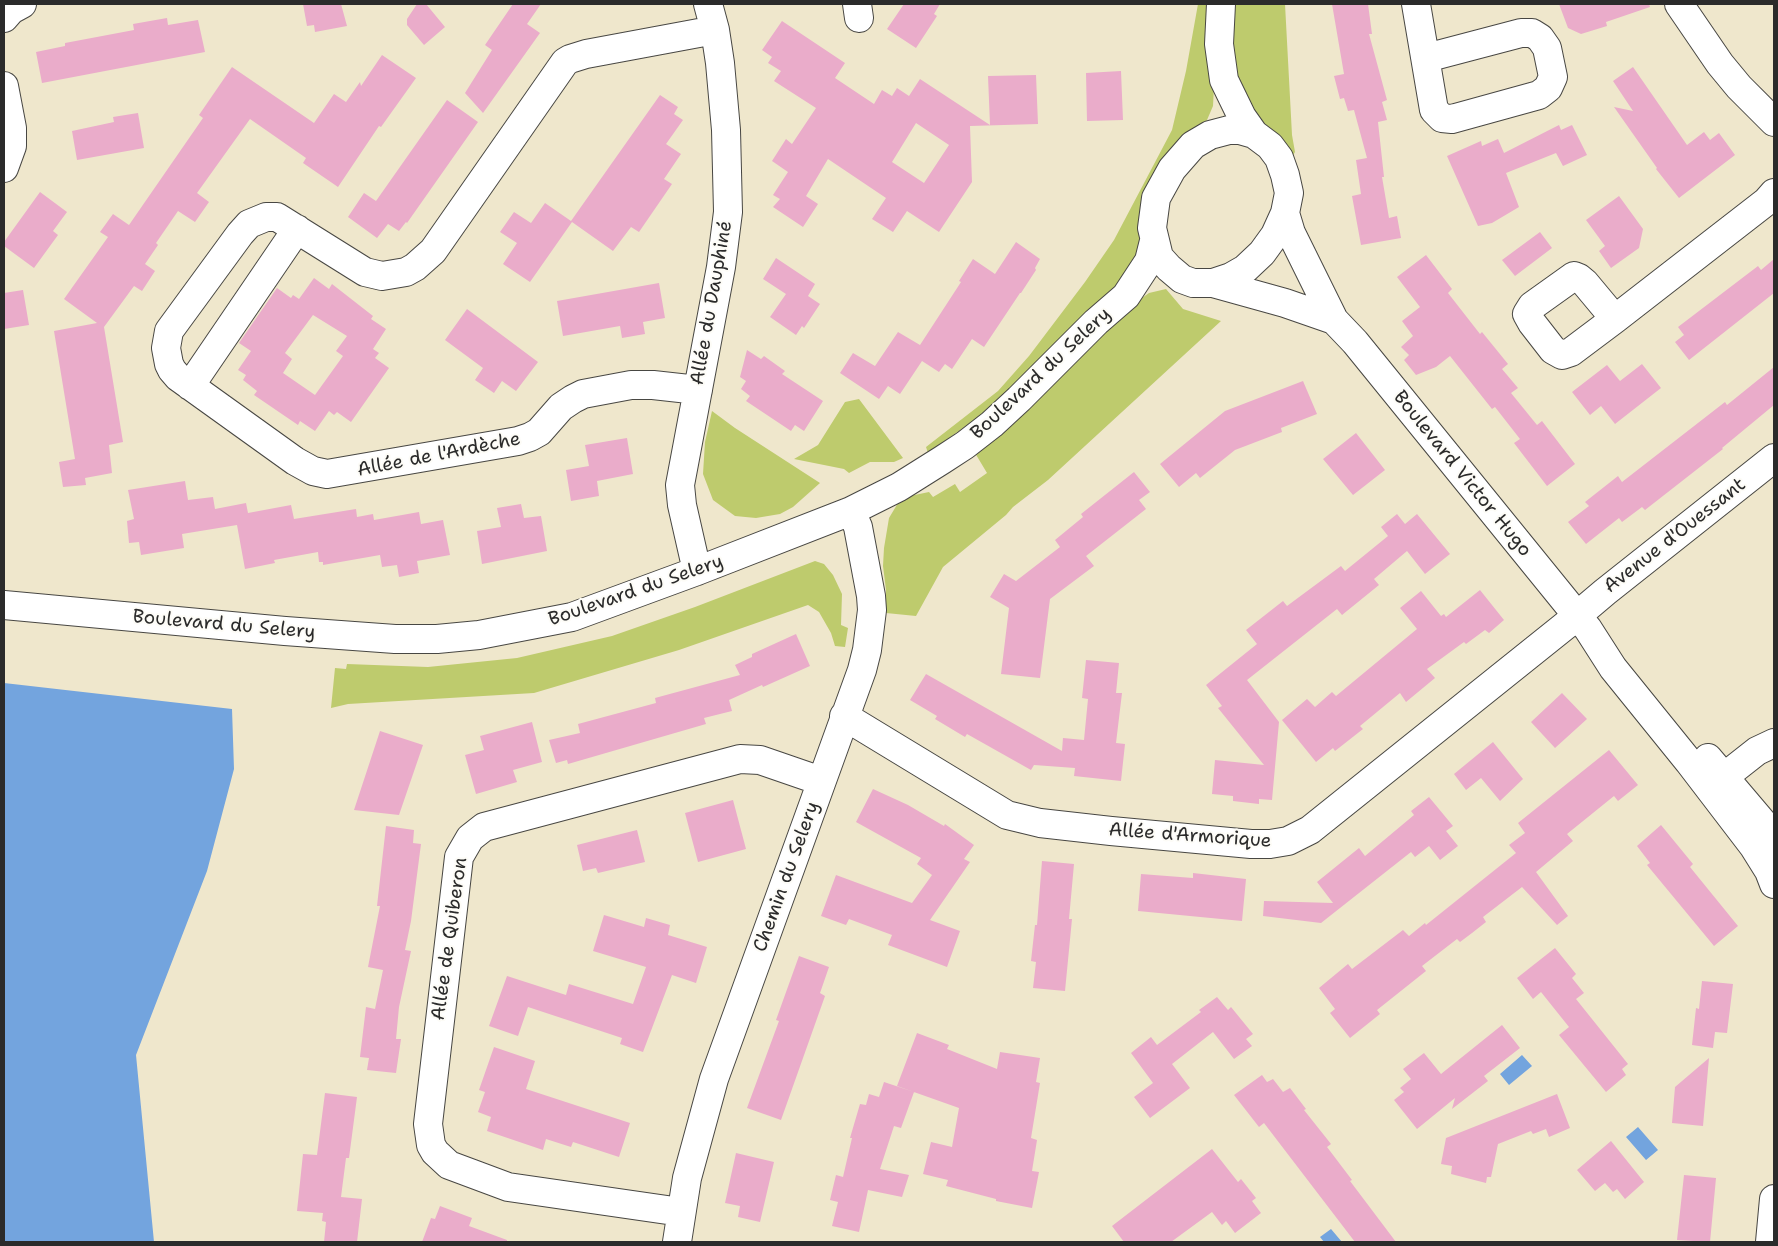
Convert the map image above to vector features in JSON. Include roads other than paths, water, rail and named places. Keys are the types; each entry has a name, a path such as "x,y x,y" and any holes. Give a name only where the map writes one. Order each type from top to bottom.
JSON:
{"street":[{"path":"4,18 11,10 22,4"},
{"name":"Allée du Dauphiné","path":"697,571 682,505 680,486 721,267 728,212 726,130 720,63 715,30 708,4"},
{"path":"1210,134 1217,120 1224,80 1219,44 1221,4"},
{"path":"1416,4 1434,110 1442,118 1452,119 1539,95 1548,88 1553,77 1549,56 1543,42 1536,35 1527,32 1426,58"},
{"path":"1679,4 1720,64 1739,87 1774,122"},
{"name":"Allée de l'Ardèche","path":"698,390 670,386 631,385 583,394 561,408 539,432 524,439 338,474 327,474 313,471 295,461 178,377 169,364 166,348 169,331 244,228 256,220 271,216 277,217 365,272 382,276 406,272 415,267 433,251 565,62 586,54 715,30"},
{"path":"1224,80 1242,116 1254,134 1270,146 1279,158 1289,193 1285,213 1275,235 1262,253 1245,269 1231,278 1213,283 1193,283 1182,279 1160,257 1154,241 1152,228 1156,198 1182,156 1193,145 1210,134 1229,130 1240,130 1254,134"},
{"path":"4,86 12,128 12,146 4,168"},
{"path":"1615,319 1774,193"},
{"name":"Boulevard Victor Hugo","path":"1285,213 1291,233 1334,320 1355,342 1582,622 1613,668 1717,783 1764,824 1774,841"},
{"path":"190,386 298,229"},
{"name":"Boulevard du Selery","path":"4,605 285,631 395,639 437,639 497,632 572,617 851,511 899,487 965,445 1019,399 1126,296 1149,261 1154,241"},
{"name":"Boulevard du Selery","path":"1126,296 1165,281 1182,279"},
{"name":"Boulevard Victor Hugo","path":"1213,283 1285,303 1334,320"},
{"name":"Avenue d'Ouessant","path":"1582,622 1774,458"},
{"name":"Chemin du Selery","path":"677,1242 692,1154 714,1079 862,670 867,650 872,610 863,547 858,527 851,511"},
{"name":"Allée d'Armorique","path":"844,716 1007,814 1049,824 1251,844 1278,844 1310,830 1582,622"},
{"path":"1717,783 1765,747 1774,730"},
{"name":"Allée de Quiberon","path":"681,1212 508,1187 449,1165 435,1152 431,1145 428,1124 459,857 470,838 484,827 740,759 760,760 821,781"},
{"name":"Boulevard Victor Hugo","path":"1717,783 1769,871 1774,884"},
{"path":"1770,1242 1774,1198"}],"water":[{"path":"4,683 232,709 234,769 207,871 136,1055 154,1242 4,1242"},
{"path":"1522,1055 1532,1066 1509,1085 1500,1074"},
{"path":"1638,1127 1658,1150 1646,1160 1626,1137"},
{"path":"1331,1229 1342,1242 1324,1242 1320,1237"}]}
